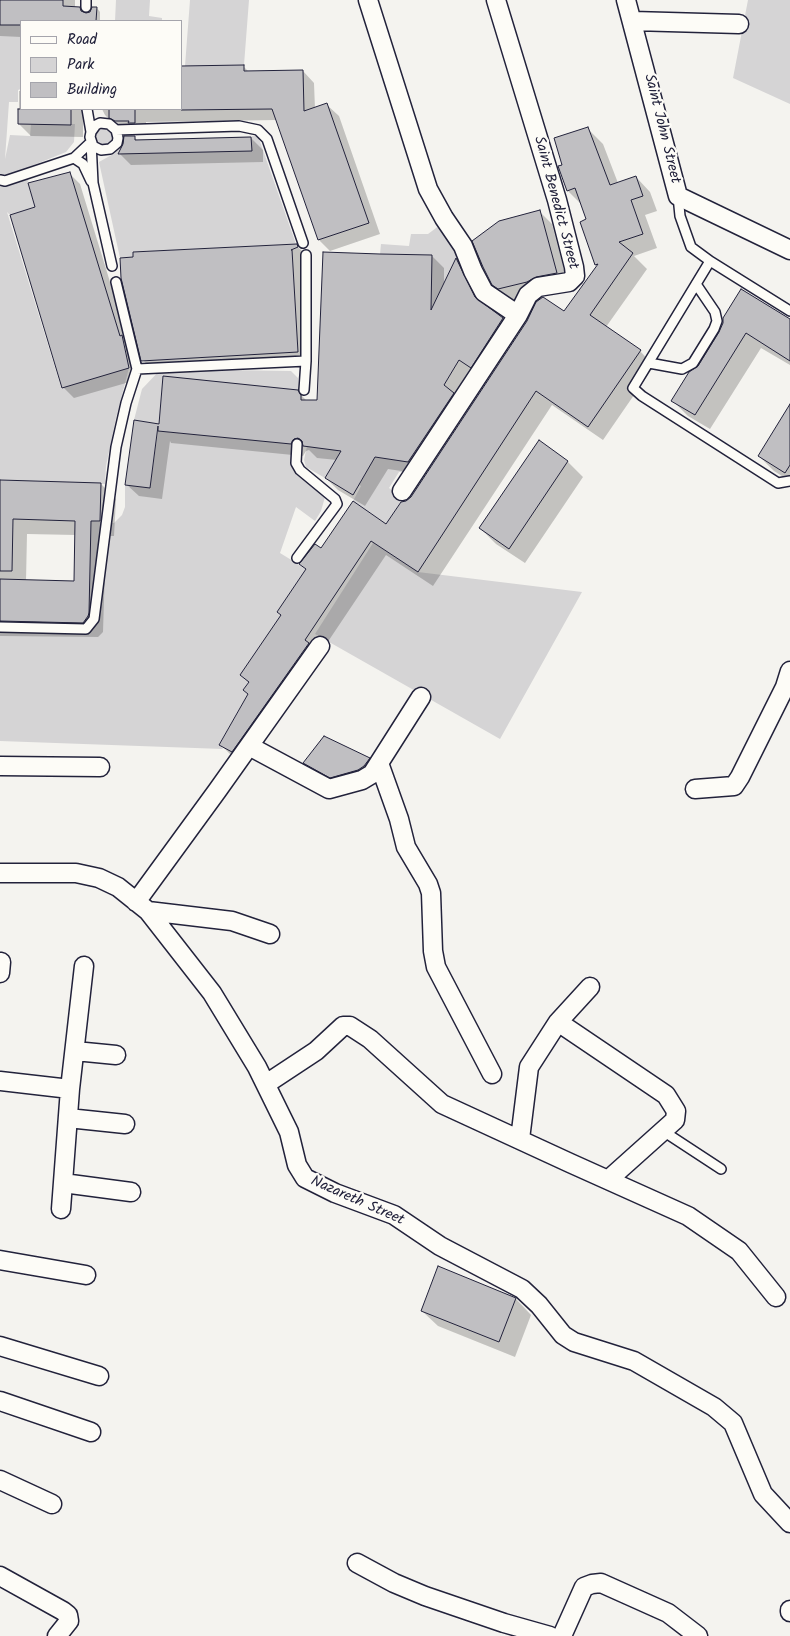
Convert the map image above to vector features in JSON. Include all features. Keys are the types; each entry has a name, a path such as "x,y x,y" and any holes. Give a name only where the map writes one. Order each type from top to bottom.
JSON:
{"street":[{"path":"368,0 428,189 444,218 463,246 484,292 518,315"},
{"name":"Saint Benedict Street","path":"402,491 518,315 528,295 538,287 569,282 575,276 558,200 496,0"},
{"name":"Saint John Street","path":"626,0 678,196 790,250"},
{"path":"633,21 738,24"},
{"path":"270,934 232,921 142,906 249,746 320,646"},
{"path":"695,789 734,786 785,687 790,671"},
{"path":"249,746 329,789 362,780 372,774 421,697"},
{"path":"379,763 399,819 406,846 428,884 431,894 433,951 436,967 492,1074"},
{"path":"0,766 100,767"},
{"name":"Nazareth Street","path":"0,873 76,873 100,878 118,887 142,906 212,993 257,1067 289,1132 297,1165 305,1178 335,1193 394,1215 440,1246 522,1289 539,1305 563,1335 574,1342 634,1361 714,1407 732,1423 762,1494 790,1523"},
{"path":"61,1209 70,1089 84,966"},
{"path":"520,1140 529,1067 558,1022 590,987"},
{"path":"558,1022 666,1095 676,1110 675,1120 608,1180"},
{"path":"266,1084 316,1051 343,1026 350,1026 370,1039 442,1104 688,1216 739,1252 776,1297"},
{"path":"75,1051 116,1055"},
{"path":"0,1081 70,1089"},
{"path":"68,1118 125,1124"},
{"path":"63,1183 131,1192"},
{"path":"0,1260 86,1275"},
{"path":"0,1346 99,1376"},
{"path":"0,1401 91,1432"},
{"path":"0,1480 52,1504"},
{"path":"357,1563 394,1583 425,1596 504,1623 550,1636"},
{"path":"0,1576 68,1615 69,1621 57,1636"},
{"path":"562,1636 584,1587 592,1584 601,1584 668,1613 698,1636"}],"lane":[{"path":"0,180 5,181 74,158 91,137 96,125 100,123 109,124 116,130 118,138 110,149 101,150 93,146 91,137 87,110"},
{"path":"116,130 240,126 258,130 267,139 303,243"},
{"path":"91,137 93,183 112,266"},
{"path":"74,158 83,164 93,183"},
{"path":"678,196 680,216 691,247 790,311"},
{"path":"304,390 306,361 306,255"},
{"path":"710,261 633,388 778,483 790,481"},
{"path":"0,627 86,628 94,619 116,447 126,403 137,369 116,282"},
{"path":"649,363 682,369 693,363 714,329 717,321 715,312 696,284"},
{"path":"137,369 306,361"},
{"path":"296,444 296,463 300,470 335,500 337,504 297,558"},
{"path":"663,1131 721,1169"}],"green space":[{"path":"116,0 150,0 149,16 162,18 162,20 115,20"},
{"path":"190,0 249,0 244,65 185,66"},
{"path":"748,0 790,0 790,104 733,78"},
{"path":"0,25 20,25 20,89 18,90 18,102 9,102 5,159 10,135 30,136 31,124 75,124 74,142 66,152 29,167 28,183 35,207 10,215 7,212 61,387 129,368 106,466 105,484 0,480"},
{"path":"109,124 117,143 97,149 93,128"},
{"path":"258,136 296,244 133,252 133,257 120,258 99,162 115,153 123,140"},
{"path":"444,222 462,249 431,310 432,255 380,254 381,244 409,246 411,234 428,234"},
{"path":"161,369 291,371 298,378 298,390 163,377 159,424 134,420 142,389"},
{"path":"399,417 413,461 405,472 399,472 389,488 403,498 374,543 418,572 582,592 500,739 315,634 373,543 371,541 383,522 353,501 366,473 338,457 325,478 306,467 304,460 307,446 367,454 367,456 394,460"},
{"path":"158,431 293,444 291,465 297,475 318,489 325,497 321,511 315,521 296,507 280,553 306,569 277,612 309,634 305,641 277,622 240,675 249,682 243,690 248,694 219,744 223,749 0,741 0,622 88,625 91,521 114,523 122,515 125,507 125,485 150,488"}],"building":[{"path":"0,0 63,0 63,6 80,7 81,11 86,13 90,12 92,7 97,7 96,20 20,20 20,25 0,25"},
{"path":"244,65 244,71 303,70 304,111 327,103 369,223 318,240 272,109 182,110 182,66"},
{"path":"18,109 71,110 71,125 18,124"},
{"path":"109,110 135,110 135,123 115,121 109,118"},
{"path":"588,127 610,185 636,176 643,196 631,200 643,234 619,242 633,253 590,315 641,350 588,427 536,391 418,572 371,541 305,640 309,643 232,752 219,745 248,694 243,690 249,682 240,675 281,615 277,612 306,569 299,564 315,544 321,548 353,501 386,524 401,502 411,497 527,321 536,302 543,297 564,311 598,264 595,265 580,222 586,219 575,188 567,191 558,166 562,165 554,138"},
{"path":"124,136 135,136 135,140 251,137 252,151 118,154 123,144"},
{"path":"70,172 120,336 122,335 129,368 62,388 10,215 35,207 28,183"},
{"path":"540,210 557,273 536,277 527,282 498,289 492,285 472,241 499,221"},
{"path":"297,244 298,247 291,250 298,352 141,361 121,278 120,258 133,257 133,252"},
{"path":"323,252 432,255 431,310 456,258 475,297 503,318 471,368 459,360 444,385 454,393 408,462 375,457 353,495 325,478 341,451 303,446 302,441 298,438 294,439 291,444 158,431 158,426 150,488 125,485 134,420 159,424 163,376 298,390 301,400 317,400"},
{"path":"741,289 790,319 790,361 746,333 695,415 671,401 689,372 698,366 719,332 723,318"},
{"path":"790,404 790,465 785,473 758,456"},
{"path":"539,440 568,461 509,549 479,528"},
{"path":"0,480 101,483 100,521 91,521 89,613 83,623 0,621 0,579 74,581 75,521 13,519 12,571 0,571"},
{"path":"324,736 370,758 358,770 330,778 303,763"},
{"path":"438,1266 516,1298 499,1342 421,1311"}]}
